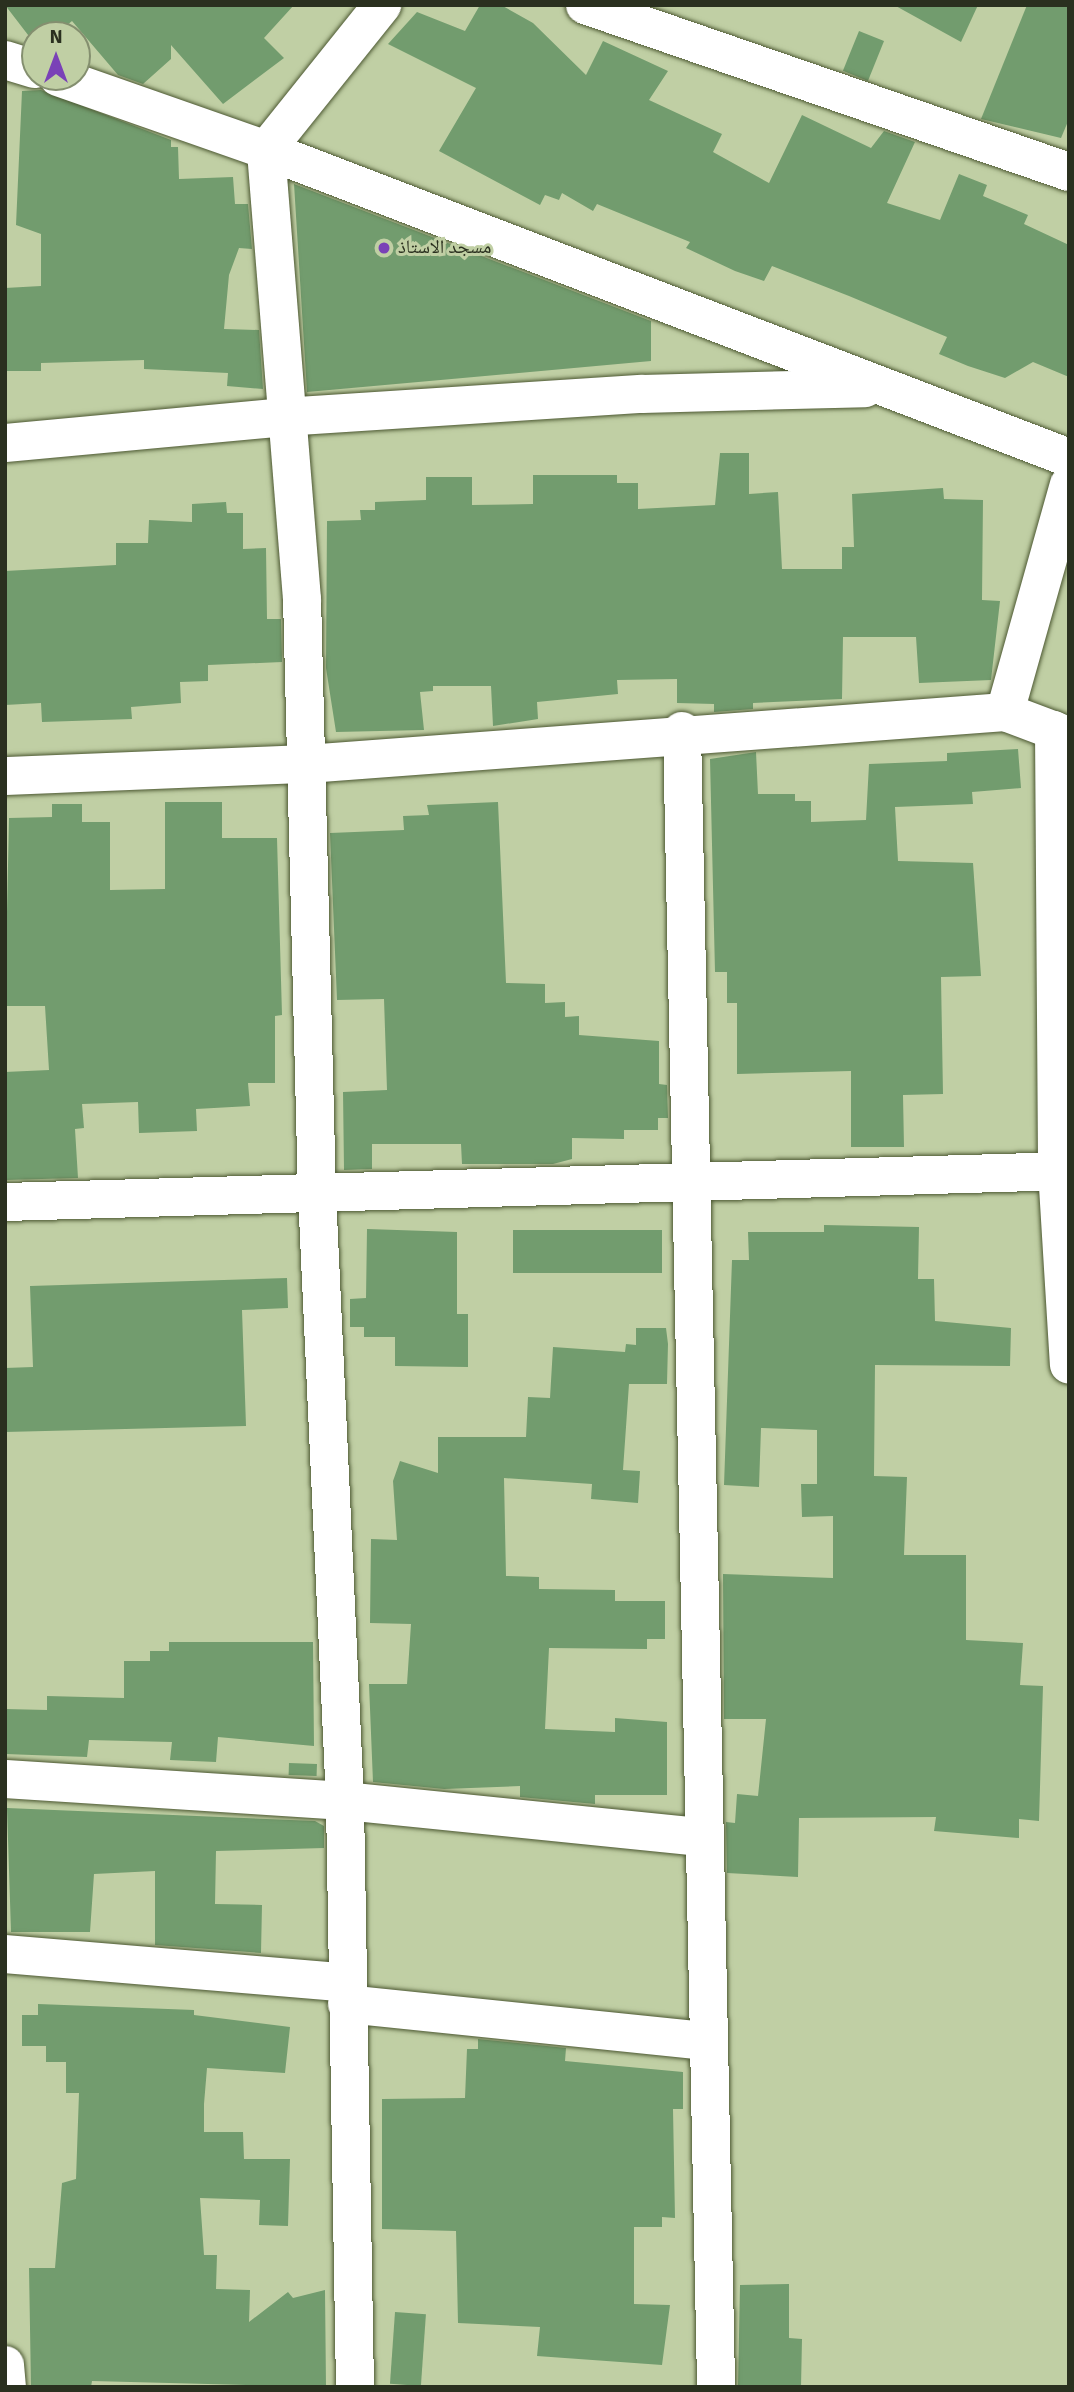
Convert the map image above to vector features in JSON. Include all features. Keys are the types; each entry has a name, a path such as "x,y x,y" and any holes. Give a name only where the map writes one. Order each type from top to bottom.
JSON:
{"street":[{"path":"355,2387 345,1801 317,1194 302,599 283,417 266,150 383,5"},
{"path":"585,5 1069,172"},
{"path":"91,89 266,150 1069,458"},
{"path":"5,443 283,417 728,388 890,388"},
{"path":"1006,712 1069,485"},
{"path":"5,776 307,764 682,731 1006,712 1061,733 1063,1170 1069,1365"},
{"path":"682,731 702,1837 707,2041 716,2183 716,2387"},
{"path":"5,1202 690,1184 1063,1170"},
{"path":"5,1779 345,1801 702,1837"},
{"path":"5,1954 347,1993 707,2041"},
{"path":"5,2365 6,2387"}],"building":[{"path":"5,5 294,5 264,38 284,58 223,104 171,45 171,59 143,84 118,75 91,43 91,21 21,21 21,26"},
{"path":"480,5 501,5 533,23 586,75 603,41 668,71 649,100 722,134 713,152 769,183 802,115 871,148 884,131 915,142 887,203 940,220 959,174 987,185 983,196 1028,215 1024,224 1069,245 1069,377 1033,362 1005,378 968,366 939,354 947,337 849,296 772,266 764,281 735,271 686,248 690,242 597,204 593,211 562,193 559,200 545,195 540,205 439,151 476,88 388,44 417,12 465,31"},
{"path":"894,5 978,5 961,42"},
{"path":"1027,5 1069,5 1069,119 1061,138 981,119"},
{"path":"859,31 884,41 868,81 843,71"},
{"path":"22,91 44,91 171,140 171,147 178,147 179,179 233,177 235,204 248,204 252,249 239,248 229,275 224,329 259,330 263,389 227,386 228,373 144,369 144,360 41,363 41,371 5,371 5,288 41,286 41,234 16,225"},
{"name":"مسجد الاستاذ","path":"294,184 651,321 651,361 307,392"},
{"path":"720,453 749,453 749,494 778,492 782,569 842,569 842,547 854,547 852,494 943,488 944,499 983,500 982,600 1000,601 991,680 919,683 916,637 843,637 842,699 753,703 753,709 714,712 714,704 677,703 677,679 617,680 618,694 537,702 538,719 493,726 491,686 433,686 433,691 420,692 424,730 336,732 326,668 327,521 361,520 360,510 375,510 375,502 426,500 426,477 472,477 472,505 533,504 533,475 617,475 617,483 638,483 638,509 715,505"},
{"path":"226,502 227,513 243,513 243,549 266,548 267,619 281,619 282,662 208,665 208,681 180,682 181,703 131,707 132,719 42,722 41,703 5,705 5,571 116,565 116,543 148,543 149,520 192,522 192,504"},
{"path":"1018,749 1021,788 972,792 973,804 895,807 898,861 973,863 981,976 941,977 943,1094 903,1095 904,1147 851,1147 851,1071 737,1074 737,1003 727,1003 727,972 715,972 710,759 756,752 758,794 795,794 795,801 811,801 811,822 866,820 869,764 947,761 947,753"},
{"path":"165,802 222,802 222,838 277,838 282,1015 275,1016 275,1083 248,1083 250,1106 196,1109 197,1131 139,1133 138,1102 82,1104 84,1128 75,1129 78,1178 5,1180 5,1072 49,1070 45,1006 5,1006 9,818 52,817 52,804 82,804 82,822 110,822 110,890 165,889"},
{"path":"498,802 506,983 545,984 545,1003 565,1002 565,1017 579,1016 579,1035 659,1041 659,1084 667,1085 668,1118 658,1118 658,1130 624,1130 624,1139 572,1138 572,1159 553,1164 462,1164 461,1144 372,1144 372,1169 344,1170 343,1092 387,1090 384,999 337,1000 330,833 404,830 403,816 429,815 427,805"},
{"path":"824,1225 919,1227 918,1279 934,1279 935,1321 1011,1328 1010,1366 875,1365 874,1476 907,1477 904,1555 966,1555 966,1640 1023,1643 1020,1685 1043,1686 1039,1821 1019,1819 1019,1838 934,1831 936,1817 799,1818 798,1877 727,1873 726,1822 735,1823 737,1794 758,1796 766,1719 724,1719 723,1574 833,1578 833,1516 802,1517 801,1484 817,1484 817,1430 761,1428 759,1487 724,1485 732,1260 749,1260 748,1232 824,1232"},
{"path":"367,1229 457,1232 457,1314 468,1314 468,1367 395,1366 395,1337 364,1337 364,1327 350,1327 350,1299 366,1298"},
{"path":"513,1230 662,1230 662,1273 513,1273"},
{"path":"287,1278 288,1308 242,1310 246,1426 5,1432 5,1368 33,1367 30,1286"},
{"path":"636,1328 666,1328 668,1344 667,1384 629,1384 623,1470 640,1471 638,1503 591,1499 592,1484 504,1478 506,1576 539,1577 539,1589 615,1590 615,1601 665,1601 665,1639 647,1639 647,1649 549,1648 545,1729 615,1732 615,1718 667,1722 667,1795 595,1795 595,1804 520,1797 520,1786 444,1789 373,1782 369,1684 407,1684 411,1624 370,1623 371,1539 397,1540 393,1481 400,1461 438,1473 438,1437 526,1437 528,1397 550,1398 553,1347 625,1352 626,1344 636,1345"},
{"path":"169,1642 313,1642 314,1746 218,1737 216,1762 170,1760 172,1742 89,1740 87,1757 5,1754 5,1709 47,1710 47,1696 124,1698 124,1661 150,1661 150,1651 169,1651"},
{"path":"289,1763 317,1764 317,1776 289,1775"},
{"path":"7,1808 315,1821 324,1826 324,1848 216,1851 215,1904 262,1905 261,1953 155,1945 155,1871 94,1874 90,1932 11,1932"},
{"path":"38,2004 194,2010 194,2015 290,2027 285,2073 207,2068 204,2104 204,2132 243,2132 244,2159 290,2159 288,2226 259,2225 260,2200 200,2198 204,2255 217,2255 216,2289 250,2290 249,2322 288,2292 293,2298 325,2290 326,2387 92,2381 91,2387 31,2387 29,2268 55,2268 62,2183 76,2179 79,2093 66,2093 66,2062 46,2062 46,2046 22,2046 22,2015 38,2015"},
{"path":"478,2039 566,2048 565,2061 683,2072 683,2109 673,2109 675,2218 662,2217 662,2227 634,2227 634,2304 670,2305 662,2365 537,2356 540,2327 458,2323 456,2231 382,2229 382,2099 465,2098 467,2049 478,2049"},
{"path":"789,2284 789,2338 802,2339 801,2387 738,2387 740,2285"},
{"path":"395,2312 426,2314 421,2386 390,2384"}],"place":[{"name":"مسجد الاستاذ","path":"384,248"}]}
